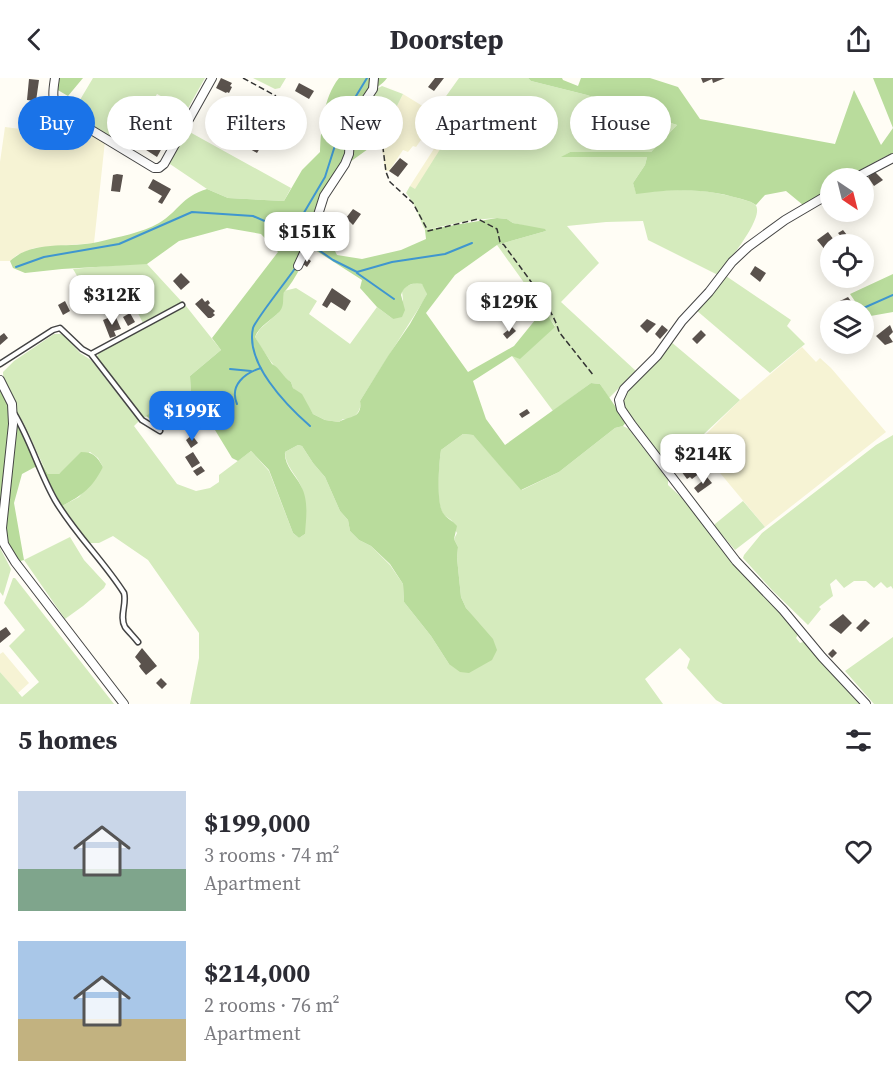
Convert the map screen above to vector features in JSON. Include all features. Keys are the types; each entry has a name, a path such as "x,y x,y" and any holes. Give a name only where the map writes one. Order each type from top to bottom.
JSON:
{"street":[{"path":"55,78 54,103 60,111 154,168 159,168 164,164 212,78"},
{"path":"298,266 309,243 324,196 345,164 349,154 351,122 373,89 374,78"},
{"path":"874,168 893,158"},
{"path":"820,199 785,220 748,247 732,262 709,292 682,321 657,356 624,389 619,400 621,409 632,425 736,561 783,610 822,657 866,704"},
{"path":"0,380 12,404 10,458 2,528 4,544 43,600 124,704"}],"lane":[{"path":"91,354 182,305"},
{"path":"0,364 52,330 60,328 82,349 91,354 142,420 160,431"},
{"path":"12,409 26,432 40,472 57,502 76,531 124,593 126,601 122,621 138,642"}],"path":[{"path":"243,78 276,96"},
{"path":"349,154 368,142 376,142 382,146 390,182 413,203 428,231 478,219 497,229 500,242 504,244 547,308 558,325 559,332 594,376"}],"shaded area":[{"path":"403,94 415,101 415,147 408,152 403,150"},
{"path":"5,127 18,129 18,150 95,150 95,135 105,141 94,243 34,248 17,255 10,261 0,261 0,162"},
{"path":"382,150 403,150 389,171 385,171"},
{"path":"433,150 441,150 415,190 410,186"},
{"path":"802,347 816,362 820,358 831,368 886,432 765,527 696,444 740,400"},
{"path":"3,652 29,683 18,693 0,672 0,654"}],"green space":[{"path":"57,78 83,78 68,96 56,89"},
{"path":"93,78 205,78 193,99 193,96 157,94 156,96 107,96 107,136 95,129 95,96 82,96"},
{"path":"253,78 286,78 280,88 275,89"},
{"path":"339,78 387,78 368,96 329,95"},
{"path":"459,78 528,78 531,81 590,96 570,96 570,150 653,150 651,152 570,152 562,157 647,157 645,165 633,183 636,193 667,190 708,192 736,197 756,206 753,224 718,275 648,240 643,221 567,226 599,263 561,302 636,371 609,398 600,384 591,383 553,411 512,356 555,326 497,245 546,231 497,218 472,220 425,230 415,206 406,193 410,186 415,189 440,150 558,150 558,96 446,96"},
{"path":"528,78 562,78 578,86 581,78 650,78 678,87 700,119 835,144 854,90 881,145 893,128 893,154 864,168 820,168 820,195 803,205 786,191 765,195 756,205 736,197 708,192 681,190 636,194 633,183 645,165 647,157 561,157 570,152 671,150 671,131 677,125 671,123 671,96 590,96 531,81"},
{"path":"873,78 893,78 893,128"},
{"path":"382,86 403,94 402,96 368,96"},
{"path":"671,123 677,125 671,131"},
{"path":"193,134 205,140 205,150 222,150 291,188 284,201 228,198 207,189 167,162 174,150 193,150"},
{"path":"320,150 367,150 336,172 315,228 333,246 337,255 362,259 401,250 426,239 425,230 497,218 545,229 546,231 497,245 455,275 426,313 468,372 514,346 544,309 555,327 520,359 512,356 473,381 486,419 505,445 591,383 600,384 626,422 559,472 521,490 473,435 463,434 441,450 439,500 443,513 457,526 454,539 458,547 461,597 466,608 493,639 497,650 492,660 469,673 460,672 449,664 431,636 404,602 403,584 390,564 350,531 348,520 340,511 325,477 302,446 298,445 285,452 288,466 301,486 305,498 305,534 299,538 293,533 269,470 251,451 238,461 232,458 198,402 164,428 146,416 163,404 177,403 191,396 190,376 221,350 212,338 278,252 261,234 227,228 179,241 147,264 25,273 13,268 10,261 19,254 40,247 87,244 145,229 166,218 191,196 207,189 228,198 284,201 302,170","holes":["311,250 315,250 362,280 360,288 377,307 393,319 402,317 405,310 401,295 406,287 416,283 422,284 427,294 360,401 357,414 339,422 325,420 313,414 302,394 293,388 291,382 272,364 255,337 263,326 280,311 284,292"]},
{"path":"147,264 182,302 143,323 120,278 86,291 73,269"},
{"path":"893,274 893,312 874,315 874,300 854,300 850,294 863,288 874,288 874,283"},
{"path":"726,276 791,320 787,326 805,344 770,373 696,310"},
{"path":"417,282 426,288 427,294 360,401 358,412 350,419 343,419 339,422 325,420 313,414 291,382 271,362 255,337 260,329 278,313 284,291 296,288 317,301 309,314 350,344 377,307 393,319 403,300 402,291"},
{"path":"186,306 221,350 190,376 191,396 177,403 163,404 144,418 97,357 99,352"},
{"path":"54,334 66,337 80,353 91,360 139,421 134,426 177,484 196,491 210,488 219,482 219,475 251,451 269,471 293,533 299,538 305,534 304,503 301,486 287,462 285,452 298,445 302,446 325,477 340,511 348,520 350,531 359,540 371,546 390,565 403,584 404,602 431,636 449,664 473,617 461,597 458,547 454,539 457,533 452,521 441,510 439,502 441,450 463,434 473,435 522,490 559,472 615,428 623,426 629,429 668,480 668,485 799,633 796,638 800,643 806,641 863,704 723,704 716,700 687,668 690,659 680,648 645,679 663,704 190,704 199,658 199,633 148,560 113,536 99,543 89,543 62,506 79,497 103,467 98,458 90,452 59,474 48,474 6,388 3,372 14,361"},
{"path":"670,341 740,400 669,467 622,404 623,396"},
{"path":"0,381 48,474 59,474 81,452 94,455 103,467 86,490 62,506 42,470 35,467 22,474 14,503 24,560 17,562 0,534"},
{"path":"893,435 893,589 891,586 887,588 881,582 874,588 866,581 854,581 844,588 836,579 830,584 833,596 819,607 821,609 808,625 772,590 743,558 744,555 762,533 876,445"},
{"path":"743,501 765,527 735,550 715,527 715,524"},
{"path":"70,537 84,560 106,584 65,619 24,560"},
{"path":"0,548 11,569 3,596 0,592"},
{"path":"13,578 114,704 0,704 0,672 22,697 39,682 9,646 25,630 4,603"},
{"path":"893,637 893,704 874,704 845,671"}],"building":[{"path":"221,78 232,83 229,93 216,88"},
{"path":"435,78 444,78 434,91 428,87"},
{"path":"701,78 725,78 713,83 712,79 703,83"},
{"path":"29,79 39,80 37,96 27,96"},
{"path":"299,83 314,91 309,99 295,91"},
{"path":"146,150 161,150 157,157"},
{"path":"400,158 408,164 398,177 389,171"},
{"path":"874,173 883,180 874,186"},
{"path":"113,175 123,175 120,192 111,191"},
{"path":"153,179 171,189 162,204 158,202 162,196 148,188"},
{"path":"353,209 361,214 353,225 346,218"},
{"path":"337,218 343,222 339,226 334,222"},
{"path":"307,258 311,261 307,267 303,264"},
{"path":"755,266 766,273 760,282 750,274"},
{"path":"181,273 190,282 181,290 173,281"},
{"path":"332,288 351,301 345,311 331,302 327,308 322,305"},
{"path":"202,298 205,302 208,300 210,303 208,305 215,311 213,313 215,315 211,318 208,318 195,304"},
{"path":"65,301 70,311 63,315 58,305"},
{"path":"118,304 120,310 114,313 112,307"},
{"path":"130,313 135,322 128,326 123,317"},
{"path":"115,315 121,329 114,331 116,336 110,338 103,320"},
{"path":"647,319 656,324 647,333 640,326"},
{"path":"662,325 668,330 660,339 655,334"},
{"path":"890,325 893,332 889,336 893,342 885,345 876,336"},
{"path":"512,327 516,331 507,339 503,334"},
{"path":"701,330 706,335 697,344 692,339"},
{"path":"4,333 8,338 0,345 0,336"},
{"path":"527,409 530,413 522,418 519,414"},
{"path":"192,435 198,443 191,448 186,440"},
{"path":"193,452 200,463 192,468 185,457"},
{"path":"693,463 700,473 692,479 690,477 687,479 681,471"},
{"path":"201,466 205,471 197,476 193,471"},
{"path":"707,477 712,483 698,493 694,488"},
{"path":"843,614 852,623 841,634 829,625"},
{"path":"865,619 870,623 861,632 856,628"},
{"path":"6,627 11,634 0,643 0,631"},
{"path":"142,648 157,666 146,675 135,657"},
{"path":"833,649 837,653 832,658 828,654"},
{"path":"161,678 167,684 162,689 156,683"}],"waterway":[{"path":"306,242 292,233 325,177 345,114 367,78"},
{"path":"16,267 44,257 119,244 192,212 253,216 292,233"},
{"path":"310,244 333,260 357,272 392,262 445,254 472,243"},
{"path":"296,267 255,323 252,341 261,369 279,395 310,426"},
{"path":"357,273 394,299"},
{"path":"874,303 893,295"},
{"path":"237,404 235,391 240,381 249,373 261,368"},
{"path":"230,369 251,371"}]}
